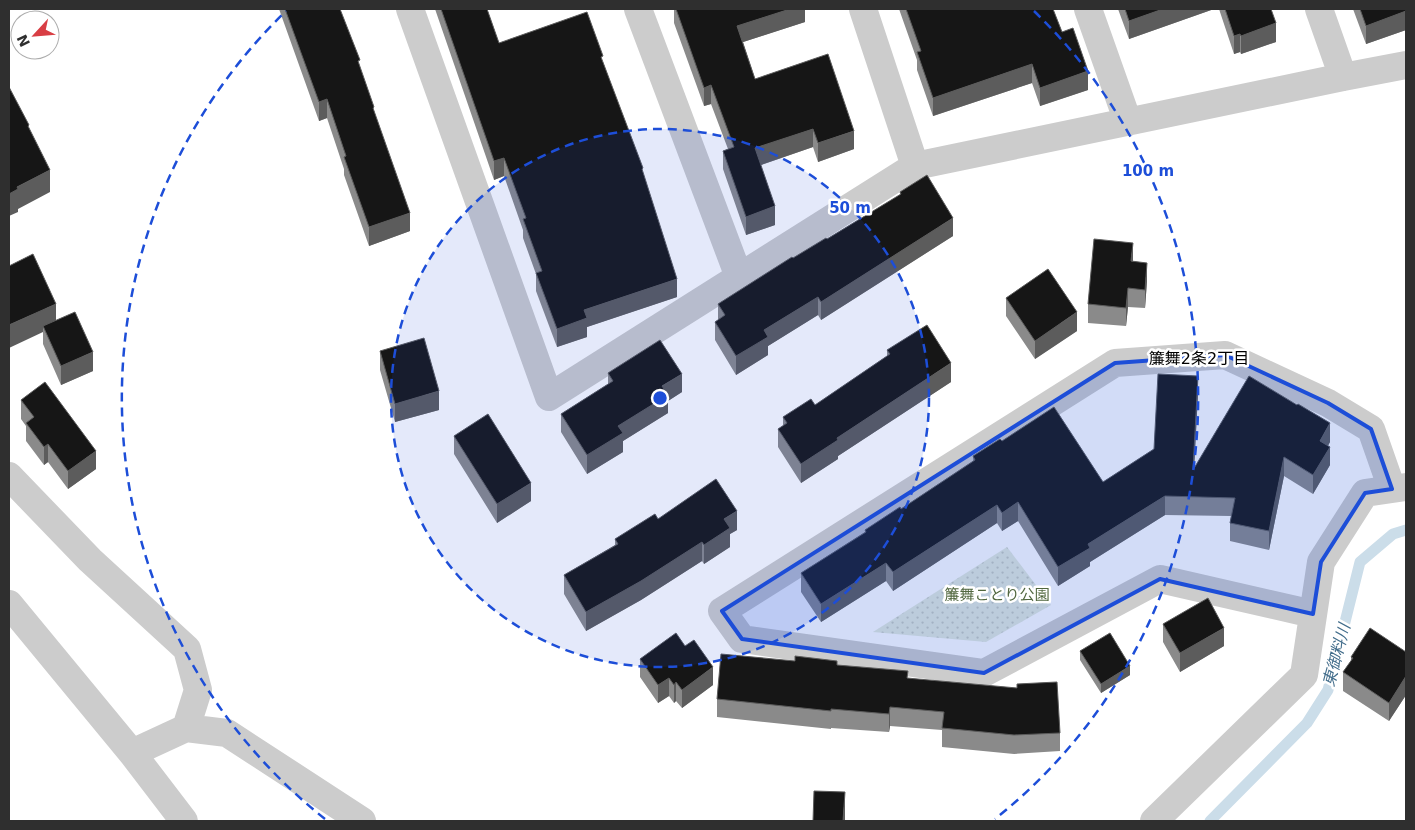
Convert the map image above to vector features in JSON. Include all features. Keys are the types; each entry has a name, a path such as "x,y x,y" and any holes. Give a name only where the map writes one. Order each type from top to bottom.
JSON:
{"street":[{"path":"410,9 549,397 915,166 1406,65"},
{"path":"638,9 738,277"},
{"path":"863,9 915,166"},
{"path":"1088,9 1128,122"},
{"path":"1319,9 1343,77"},
{"path":"1154,821 1304,675 1314,614 1321,562 1365,492 1399,488 1371,429 1328,403 1226,355 1116,363 722,611 742,639 984,673 1160,579 1314,614"},
{"path":"9,476 90,560 187,649 198,690 186,728"},
{"path":"9,604 132,753 184,821"},
{"path":"132,753 186,728 227,733 362,821"}],"highlighted area":[{"path":"1225,355 1328,403 1371,429 1392,489 1365,493 1321,562 1313,614 1160,579 984,673 742,639 722,611 1115,363"}],"green space":[{"name":"簾舞ことり公園","path":"1007,547 1051,605 986,642 873,632"}],"building":[{"path":"285,9 340,9 360,60 358,61 373,108 410,213 369,227 344,157 346,156 327,99 319,102"},
{"path":"441,9 487,9 499,43 587,12 603,56 601,57 643,168 677,279 584,310 587,318 557,329 536,273 542,271 523,219 526,218 504,158 494,161"},
{"path":"676,9 790,9 737,26 755,79 828,54 854,131 818,143 813,129 755,148 775,206 746,217 723,151 734,147 711,85 704,88"},
{"path":"906,9 1053,9 1062,32 1073,28 1088,71 1040,88 1032,64 933,98 917,52 921,51"},
{"path":"1125,9 1163,9 1129,21"},
{"path":"1225,9 1271,9 1276,23 1241,36 1240,34 1234,36"},
{"path":"1360,9 1406,9 1406,11 1366,26"},
{"path":"9,87 50,170 17,187 18,189 9,194"},
{"path":"927,175 953,218 821,302 818,297 764,330 768,337 736,356 715,322 725,315 718,304 792,257 827,239 901,194 900,192"},
{"path":"1094,239 1133,243 1131,261 1147,263 1145,290 1128,288 1126,308 1088,304"},
{"path":"33,254 56,304 9,325 9,266"},
{"path":"1048,269 1077,312 1035,341 1006,298"},
{"path":"75,312 93,352 61,366 43,326"},
{"path":"927,325 951,363 801,464 778,429 787,423 783,417 811,399 815,405 890,354 887,350"},
{"path":"424,338 439,391 395,404 380,351"},
{"path":"660,340 682,374 662,386 668,395 618,426 623,433 587,455 561,414 613,381 608,373"},
{"path":"1158,374 1198,376 1193,470 1249,376 1330,423 1320,441 1330,447 1313,475 1284,457 1269,531 1230,523 1235,498 1165,496 1088,544 1090,548 1058,567 1018,502 1002,513 997,505 893,572 886,563 821,604 801,573 975,460 973,456 1000,439 1002,441 1054,407 1103,482 1154,449"},
{"path":"45,382 96,451 68,471 48,444 44,447 26,423 34,417 21,400"},
{"path":"488,414 531,483 497,504 454,436"},
{"path":"716,479 737,511 724,519 730,528 704,545 702,542 641,581 586,612 564,575 618,544 615,539 655,514 658,519"},
{"path":"1208,598 1224,628 1180,653 1163,624"},
{"path":"1370,628 1406,652 1406,676 1389,703 1343,672"},
{"path":"676,633 685,646 694,640 713,667 682,690 676,682 674,685 669,678 658,685 640,659"},
{"path":"1110,633 1130,666 1101,684 1080,651"},
{"path":"721,654 795,661 795,656 837,661 837,665 908,671 907,678 1017,688 1017,684 1057,682 1060,733 1014,735 942,728 944,712 890,707 889,714 831,709 831,711 717,699"},
{"path":"814,791 845,792 843,821 813,821"}],"waterway":[{"name":"東御料川","path":"1210,821 1307,723 1328,690 1360,562 1393,534 1406,530"}],"district":[{"name":"簾舞2条2丁目","path":"1199,358"}]}
